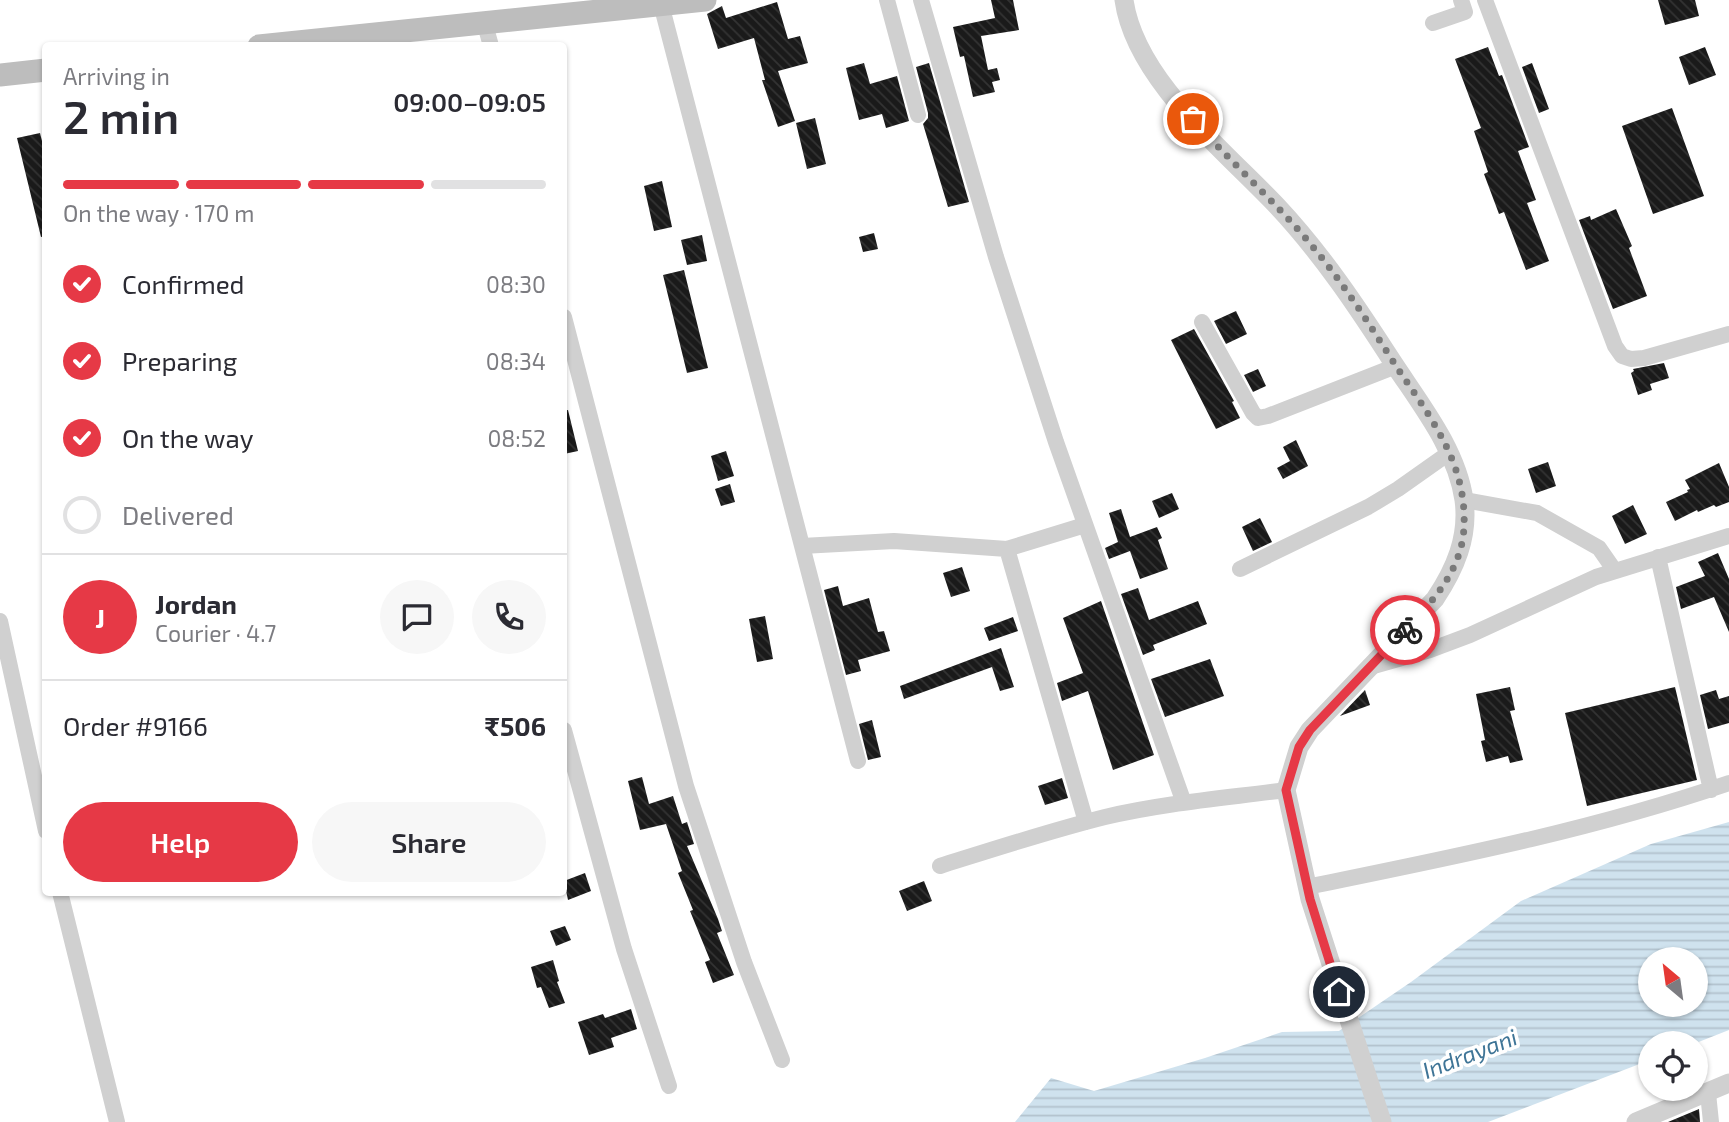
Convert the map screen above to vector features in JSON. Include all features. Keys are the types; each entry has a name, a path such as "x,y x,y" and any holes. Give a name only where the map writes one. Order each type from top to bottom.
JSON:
{"main road":[{"path":"329,42 381,39 484,21 632,4 705,0"},
{"path":"0,75 42,70"}],"street":[{"path":"887,0 918,116"},
{"path":"921,0 996,257 1085,525 1184,803"},
{"path":"1124,0 1128,20 1138,45 1178,103 1222,152 1276,205 1342,285 1449,453 1464,500 1461,547 1448,579 1435,600 1310,730 1299,747 1286,790 1308,893 1382,1122"},
{"path":"1433,23 1465,12 1461,0"},
{"path":"1485,0 1615,346 1622,356 1631,359 1644,358 1729,334"},
{"path":"661,4 858,761"},
{"path":"484,21 490,42"},
{"path":"1202,322 1258,418 1396,366"},
{"path":"567,329 683,775 736,937 782,1060"},
{"path":"1241,569 1368,507 1449,453"},
{"path":"1464,500 1537,513 1599,548 1615,571"},
{"path":"802,546 894,541 1007,549 1085,525"},
{"path":"1370,667 1470,635 1549,597 1615,571 1729,536"},
{"path":"1007,549 1086,822"},
{"path":"1658,557 1711,790"},
{"path":"0,621 42,813"},
{"path":"567,741 624,949 669,1086"},
{"path":"1308,893 1604,821 1729,783"},
{"path":"940,866 1086,822 1184,803 1286,790"},
{"path":"61,896 117,1122"},
{"path":"1711,1122 1708,1093 1729,1083"},
{"path":"1636,1122 1688,1101"}],"water":[{"name":"Indrayani","path":"1729,822 1729,1030 1708,1038 1708,1031 1638,1031 1638,1065 1488,1122 1015,1122 1051,1078 1094,1091 1282,1032 1339,1031 1521,901 1651,844"}],"building":[{"path":"991,0 1013,0 1019,30 981,36 988,70 997,68 1000,80 992,82 995,92 973,97 964,56 960,57 953,27 995,18"},
{"path":"1658,0 1695,0 1699,16 1665,25"},
{"path":"777,2 788,39 800,36 808,63 778,71 795,121 778,127 762,80 765,80 754,38 718,49 707,14 722,6 726,18"},
{"path":"1488,47 1499,76 1502,75 1529,147 1518,151 1536,200 1527,203 1549,261 1526,270 1504,212 1499,214 1484,174 1488,172 1474,131 1481,128 1455,59"},
{"path":"1705,47 1716,75 1689,85 1679,57"},
{"path":"864,63 870,84 897,76 909,121 886,128 882,114 859,120 846,68"},
{"path":"929,63 969,202 948,207 923,124 928,113 916,67"},
{"path":"1532,63 1549,109 1539,113 1522,67"},
{"path":"1672,108 1704,196 1653,214 1622,126"},
{"path":"815,118 826,164 807,169 796,123"},
{"path":"40,133 42,237 41,237 17,138"},
{"path":"662,181 672,227 654,231 644,186"},
{"path":"1616,209 1632,246 1629,248 1647,296 1613,309 1579,220 1590,216 1591,220"},
{"path":"874,233 878,249 863,252 859,237"},
{"path":"702,235 707,261 687,265 681,240"},
{"path":"684,270 708,368 687,373 663,275"},
{"path":"1236,311 1247,334 1226,344 1214,321"},
{"path":"1194,329 1234,401 1232,402 1240,418 1216,429 1171,340"},
{"path":"1664,363 1669,378 1650,384 1652,390 1638,395 1631,373 1633,369"},
{"path":"1258,369 1266,386 1253,392 1244,375"},
{"path":"567,410 568,410 578,451 567,453"},
{"path":"1296,440 1308,466 1283,479 1277,468 1290,461 1283,447"},
{"path":"726,451 734,476 718,481 711,456"},
{"path":"1548,462 1556,486 1536,493 1528,469"},
{"path":"1719,463 1729,487 1729,502 1698,512 1697,510 1675,521 1666,502 1688,492 1690,489 1685,480"},
{"path":"730,484 735,502 721,506 715,489"},
{"path":"1172,493 1179,509 1159,518 1152,501"},
{"path":"1633,505 1647,534 1625,544 1612,516"},
{"path":"1121,509 1130,537 1157,527 1162,538 1158,540 1168,569 1140,579 1130,551 1109,559 1105,548 1118,542 1109,513"},
{"path":"1260,518 1272,542 1253,551 1242,527"},
{"path":"1718,553 1729,579 1729,632 1714,597 1681,609 1676,587 1705,576 1698,562"},
{"path":"962,567 970,591 951,597 943,573"},
{"path":"838,586 843,606 869,598 878,632 884,631 890,651 858,660 861,671 846,675 824,590"},
{"path":"1138,588 1149,620 1198,601 1207,624 1153,645 1155,650 1143,655 1121,594"},
{"path":"1101,601 1154,755 1113,770 1088,691 1062,701 1057,683 1083,673 1063,618"},
{"path":"765,616 773,659 757,662 749,619"},
{"path":"1013,617 1018,631 989,641 984,628"},
{"path":"1001,648 1014,687 1000,691 992,667 904,699 900,686"},
{"path":"1210,659 1224,696 1165,717 1151,679"},
{"path":"1510,687 1515,710 1510,711 1523,760 1510,763 1508,756 1486,762 1481,741 1485,740 1476,694"},
{"path":"1675,687 1697,780 1587,806 1565,713"},
{"path":"1365,690 1370,705 1340,716"},
{"path":"1716,690 1719,699 1729,696 1729,723 1708,729 1700,695"},
{"path":"872,720 881,757 868,760 859,724"},
{"path":"642,777 649,804 673,796 682,824 687,822 694,844 687,846 718,919 722,931 717,933 734,975 713,983 705,962 710,960 690,911 693,910 678,873 682,871 666,824 640,830 628,781"},
{"path":"1062,778 1068,798 1045,805 1038,786"},
{"path":"585,873 591,891 568,900 567,880"},
{"path":"924,881 932,901 907,911 899,891"},
{"path":"565,926 571,940 556,946 550,931"},
{"path":"553,960 565,1003 549,1008 541,987 537,988 531,967"},
{"path":"631,1009 637,1029 611,1038 614,1047 589,1055 578,1022 603,1014 605,1018"},
{"path":"1699,1109 1700,1122 1668,1122"}],"way so far":[{"path":"1193,119 1313,247 1342,285 1416,396 1449,453 1464,500 1461,547 1448,579 1435,600 1405,630"}],"route":[{"path":"1339,992 1310,899 1286,790 1299,747 1310,730 1405,630"}]}
